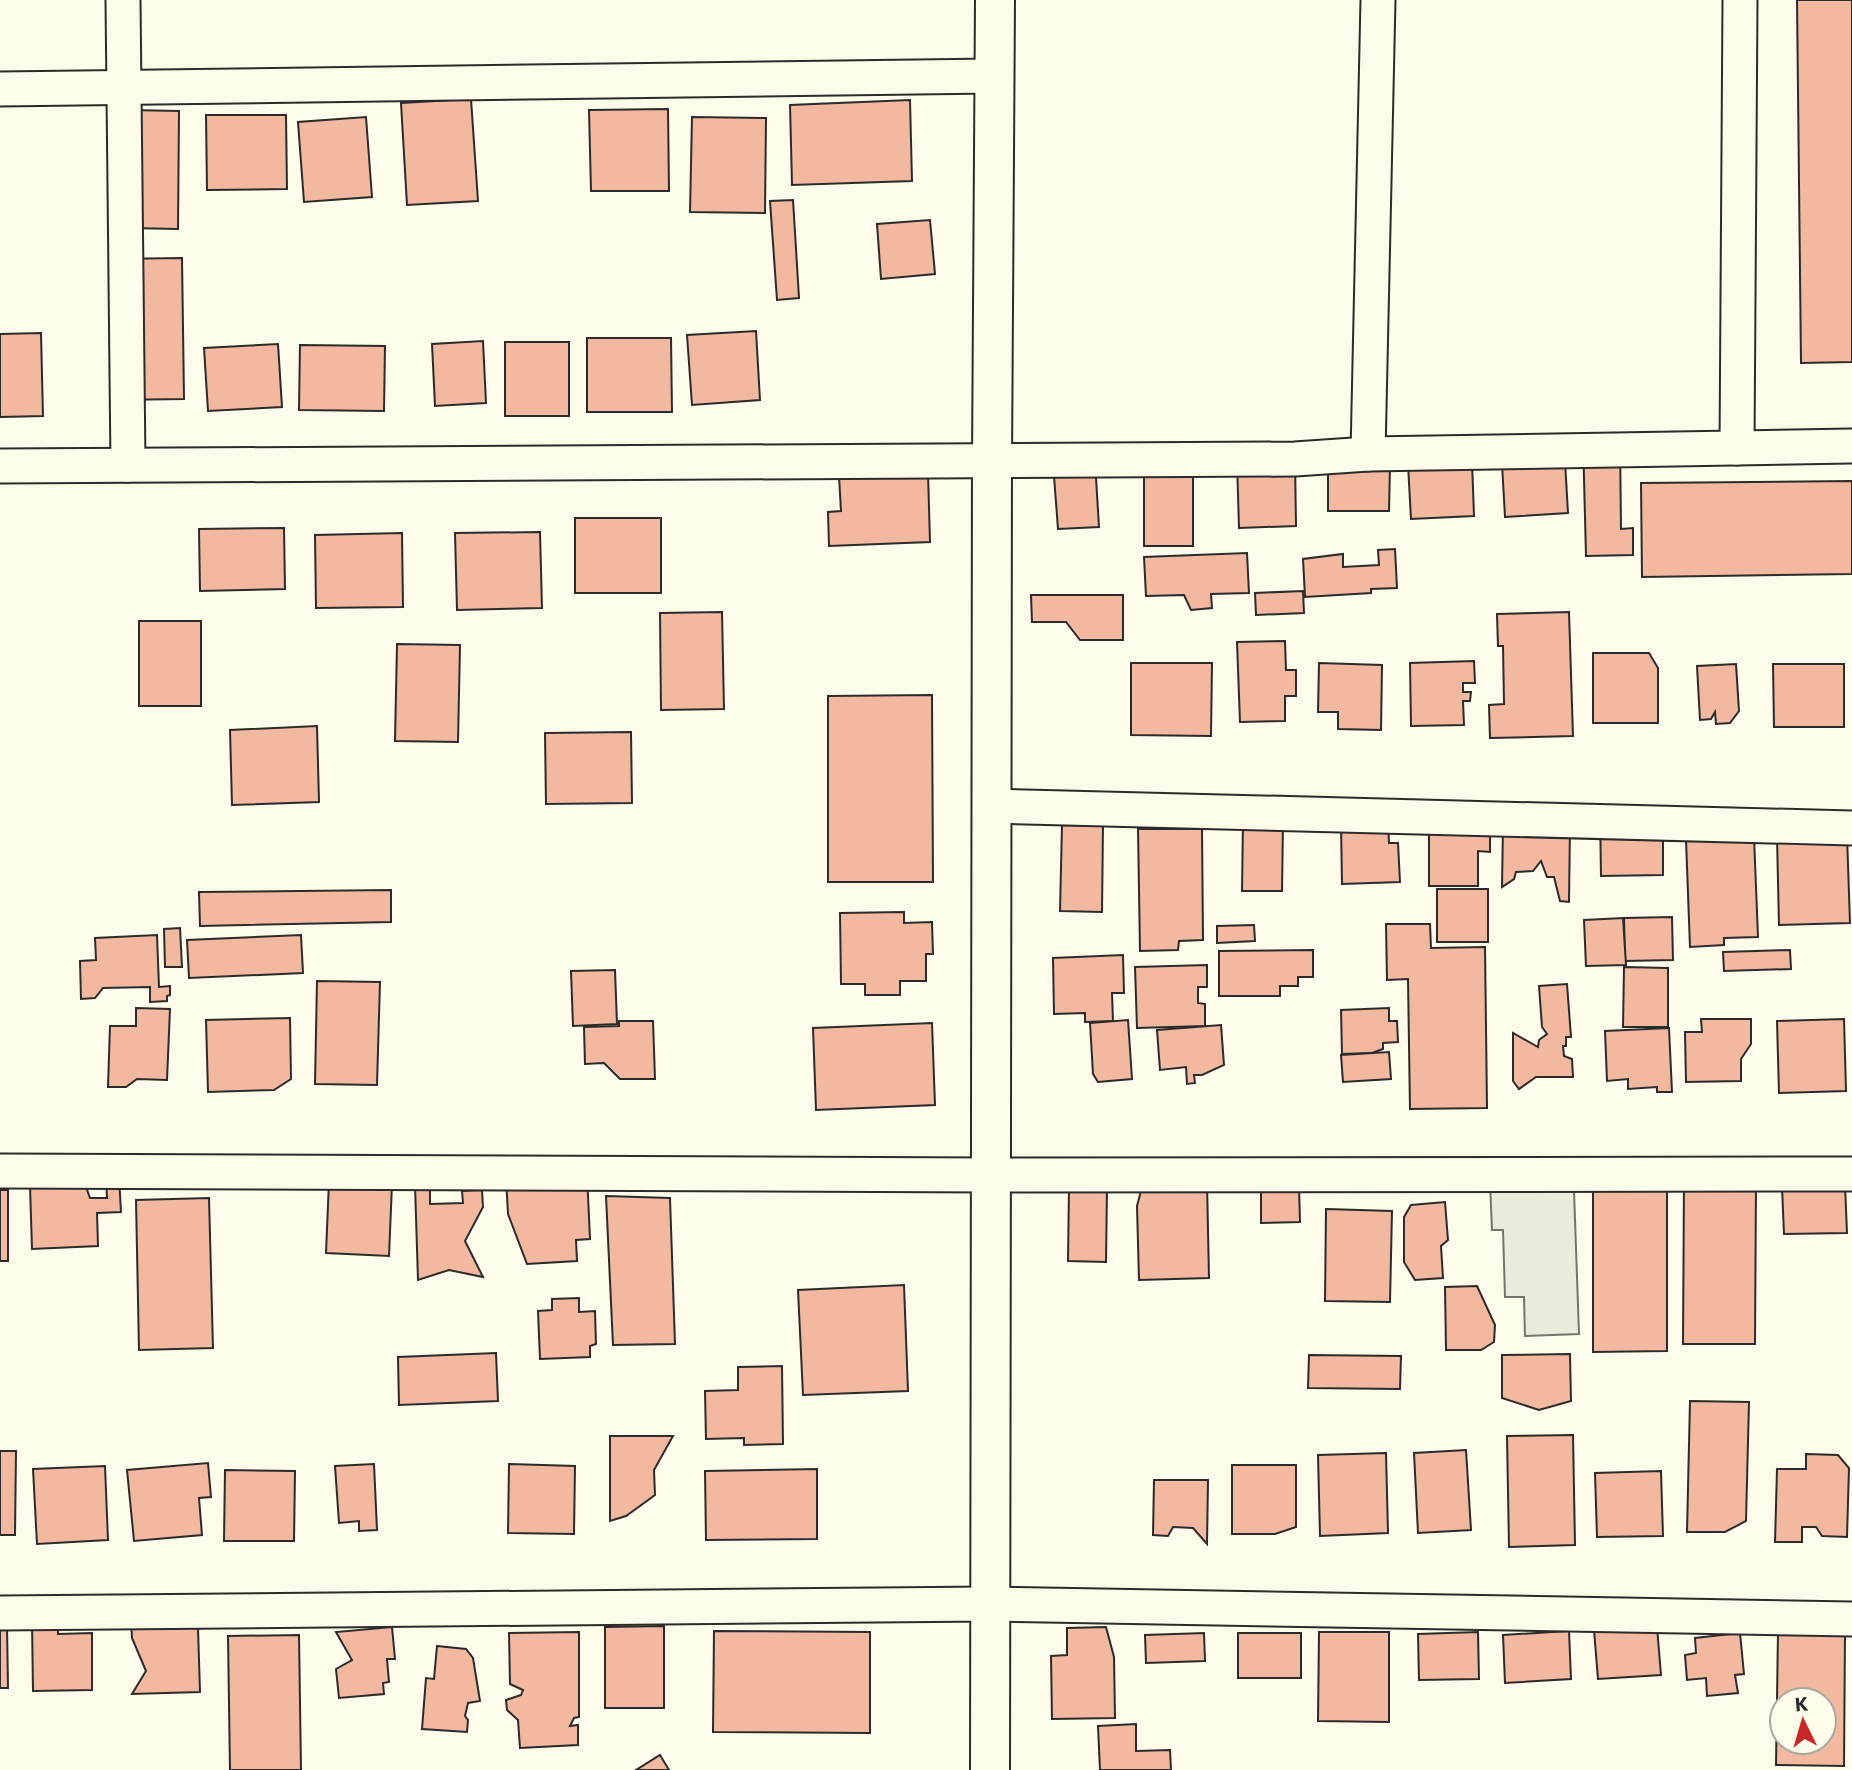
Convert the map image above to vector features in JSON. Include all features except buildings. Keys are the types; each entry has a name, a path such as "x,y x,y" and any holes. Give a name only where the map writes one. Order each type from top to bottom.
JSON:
{"street":[{"path":"123,0 128,465"},
{"path":"990,1770 995,0"},
{"path":"1368,454 1378,0"},
{"path":"1737,448 1740,0"},
{"path":"0,89 993,76"},
{"path":"0,466 1295,459 1368,454 1852,446"},
{"path":"991,806 1852,828"},
{"path":"0,1171 990,1175 1852,1174"},
{"path":"0,1613 989,1604 1852,1619"}],"shaded area":[{"path":"1490,1182 1574,1191 1579,1334 1525,1336 1524,1297 1505,1297 1503,1230 1492,1230"}]}
